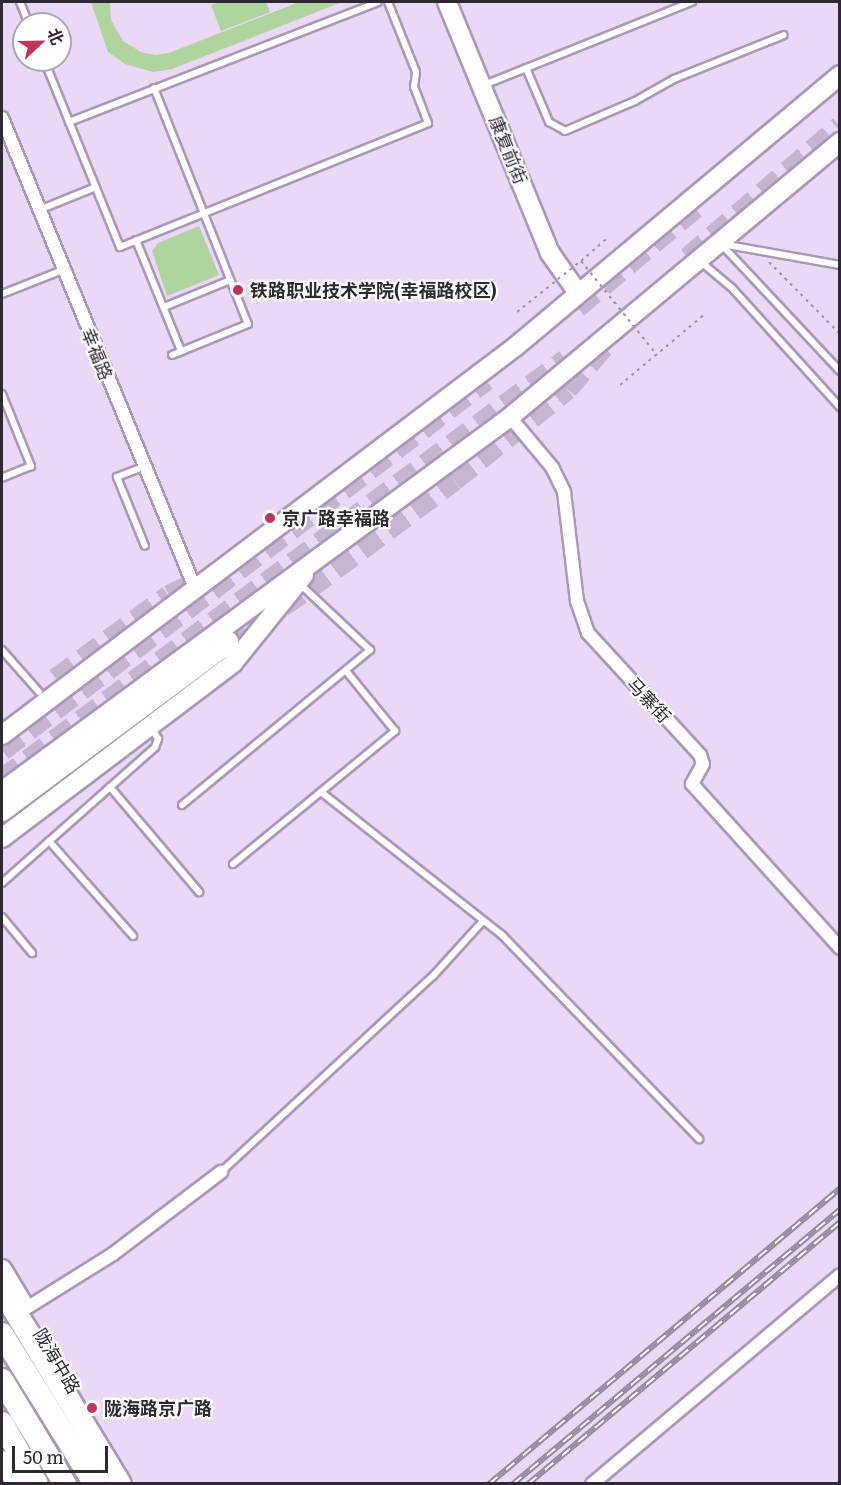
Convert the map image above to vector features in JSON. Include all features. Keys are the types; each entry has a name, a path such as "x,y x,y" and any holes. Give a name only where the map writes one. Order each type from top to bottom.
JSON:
{"highway":[{"path":"2,810 227,642"},
{"path":"2,1290 120,1484"},
{"path":"2,1334 95,1484"},
{"path":"2,1380 65,1484"},
{"path":"2,1423 37,1484"}],"main road":[{"name":"康复前街","path":"447,2 550,253 578,293"},
{"path":"2,735 515,346 840,75"},
{"path":"2,791 510,417 721,244 840,142"},
{"path":"2,838 233,663 319,557"},
{"path":"2,720 56,679"},
{"name":"陇海中路","path":"2,1269 131,1484"},
{"path":"2,1460 16,1484"}],"street":[{"name":"幸福路","path":"2,118 143,467 195,588"},
{"name":"马寨街","path":"510,417 552,467 564,492 577,600 588,633 700,755 703,764 692,784 840,948"},
{"path":"25,1308 113,1254 221,1172"},
{"path":"592,1484 840,1275"}],"lane":[{"path":"69,122 378,2"},
{"path":"49,72 120,247 428,123 414,87 416,72 388,2"},
{"path":"482,86 692,2"},
{"path":"526,68 549,122 565,131 635,101 674,79 784,35"},
{"path":"154,88 248,324 172,355"},
{"path":"39,210 96,187"},
{"path":"136,240 181,351"},
{"path":"721,244 840,265"},
{"path":"721,244 840,371"},
{"path":"700,261 732,288 840,407"},
{"path":"2,294 63,270"},
{"path":"164,307 230,280"},
{"path":"2,394 31,466 2,478"},
{"path":"143,467 117,477 146,546"},
{"path":"182,806 363,659 370,650 299,582"},
{"path":"2,650 39,692"},
{"path":"233,864 395,731 346,672"},
{"path":"2,883 156,747 158,739 150,724"},
{"path":"110,787 199,892"},
{"path":"321,792 502,935 699,1139"},
{"path":"49,841 133,936"},
{"path":"2,917 32,953"},
{"path":"221,1172 433,976 483,921"}],"path":[{"path":"517,312 606,239"},
{"path":"765,258 840,334"},
{"path":"581,261 657,355"},
{"path":"620,386 705,314"}],"green space":[{"path":"91,2 110,2 111,20 123,41 141,52 155,55 169,53 299,2 342,2 172,69 153,72 125,64 108,52"},
{"path":"220,2 266,2 270,12 221,31 211,5"},
{"path":"199,226 219,275 167,296 152,251 158,243"}],"tunnel":[{"path":"688,258 840,127"},
{"path":"577,307 703,201"},
{"path":"227,642 308,589 454,480 567,389 610,339"},
{"path":"2,780 566,360"},
{"path":"2,750 486,380"},
{"path":"56,679 169,596 199,582"}],"railway":[{"path":"489,1484 840,1188"},
{"path":"513,1484 840,1210"},
{"path":"528,1484 840,1222"}],"place":[{"name":"铁路职业技术学院(幸福路校区)","path":"238,290"},
{"name":"京广路幸福路","path":"270,518"},
{"name":"陇海路京广路","path":"92,1408"}]}
